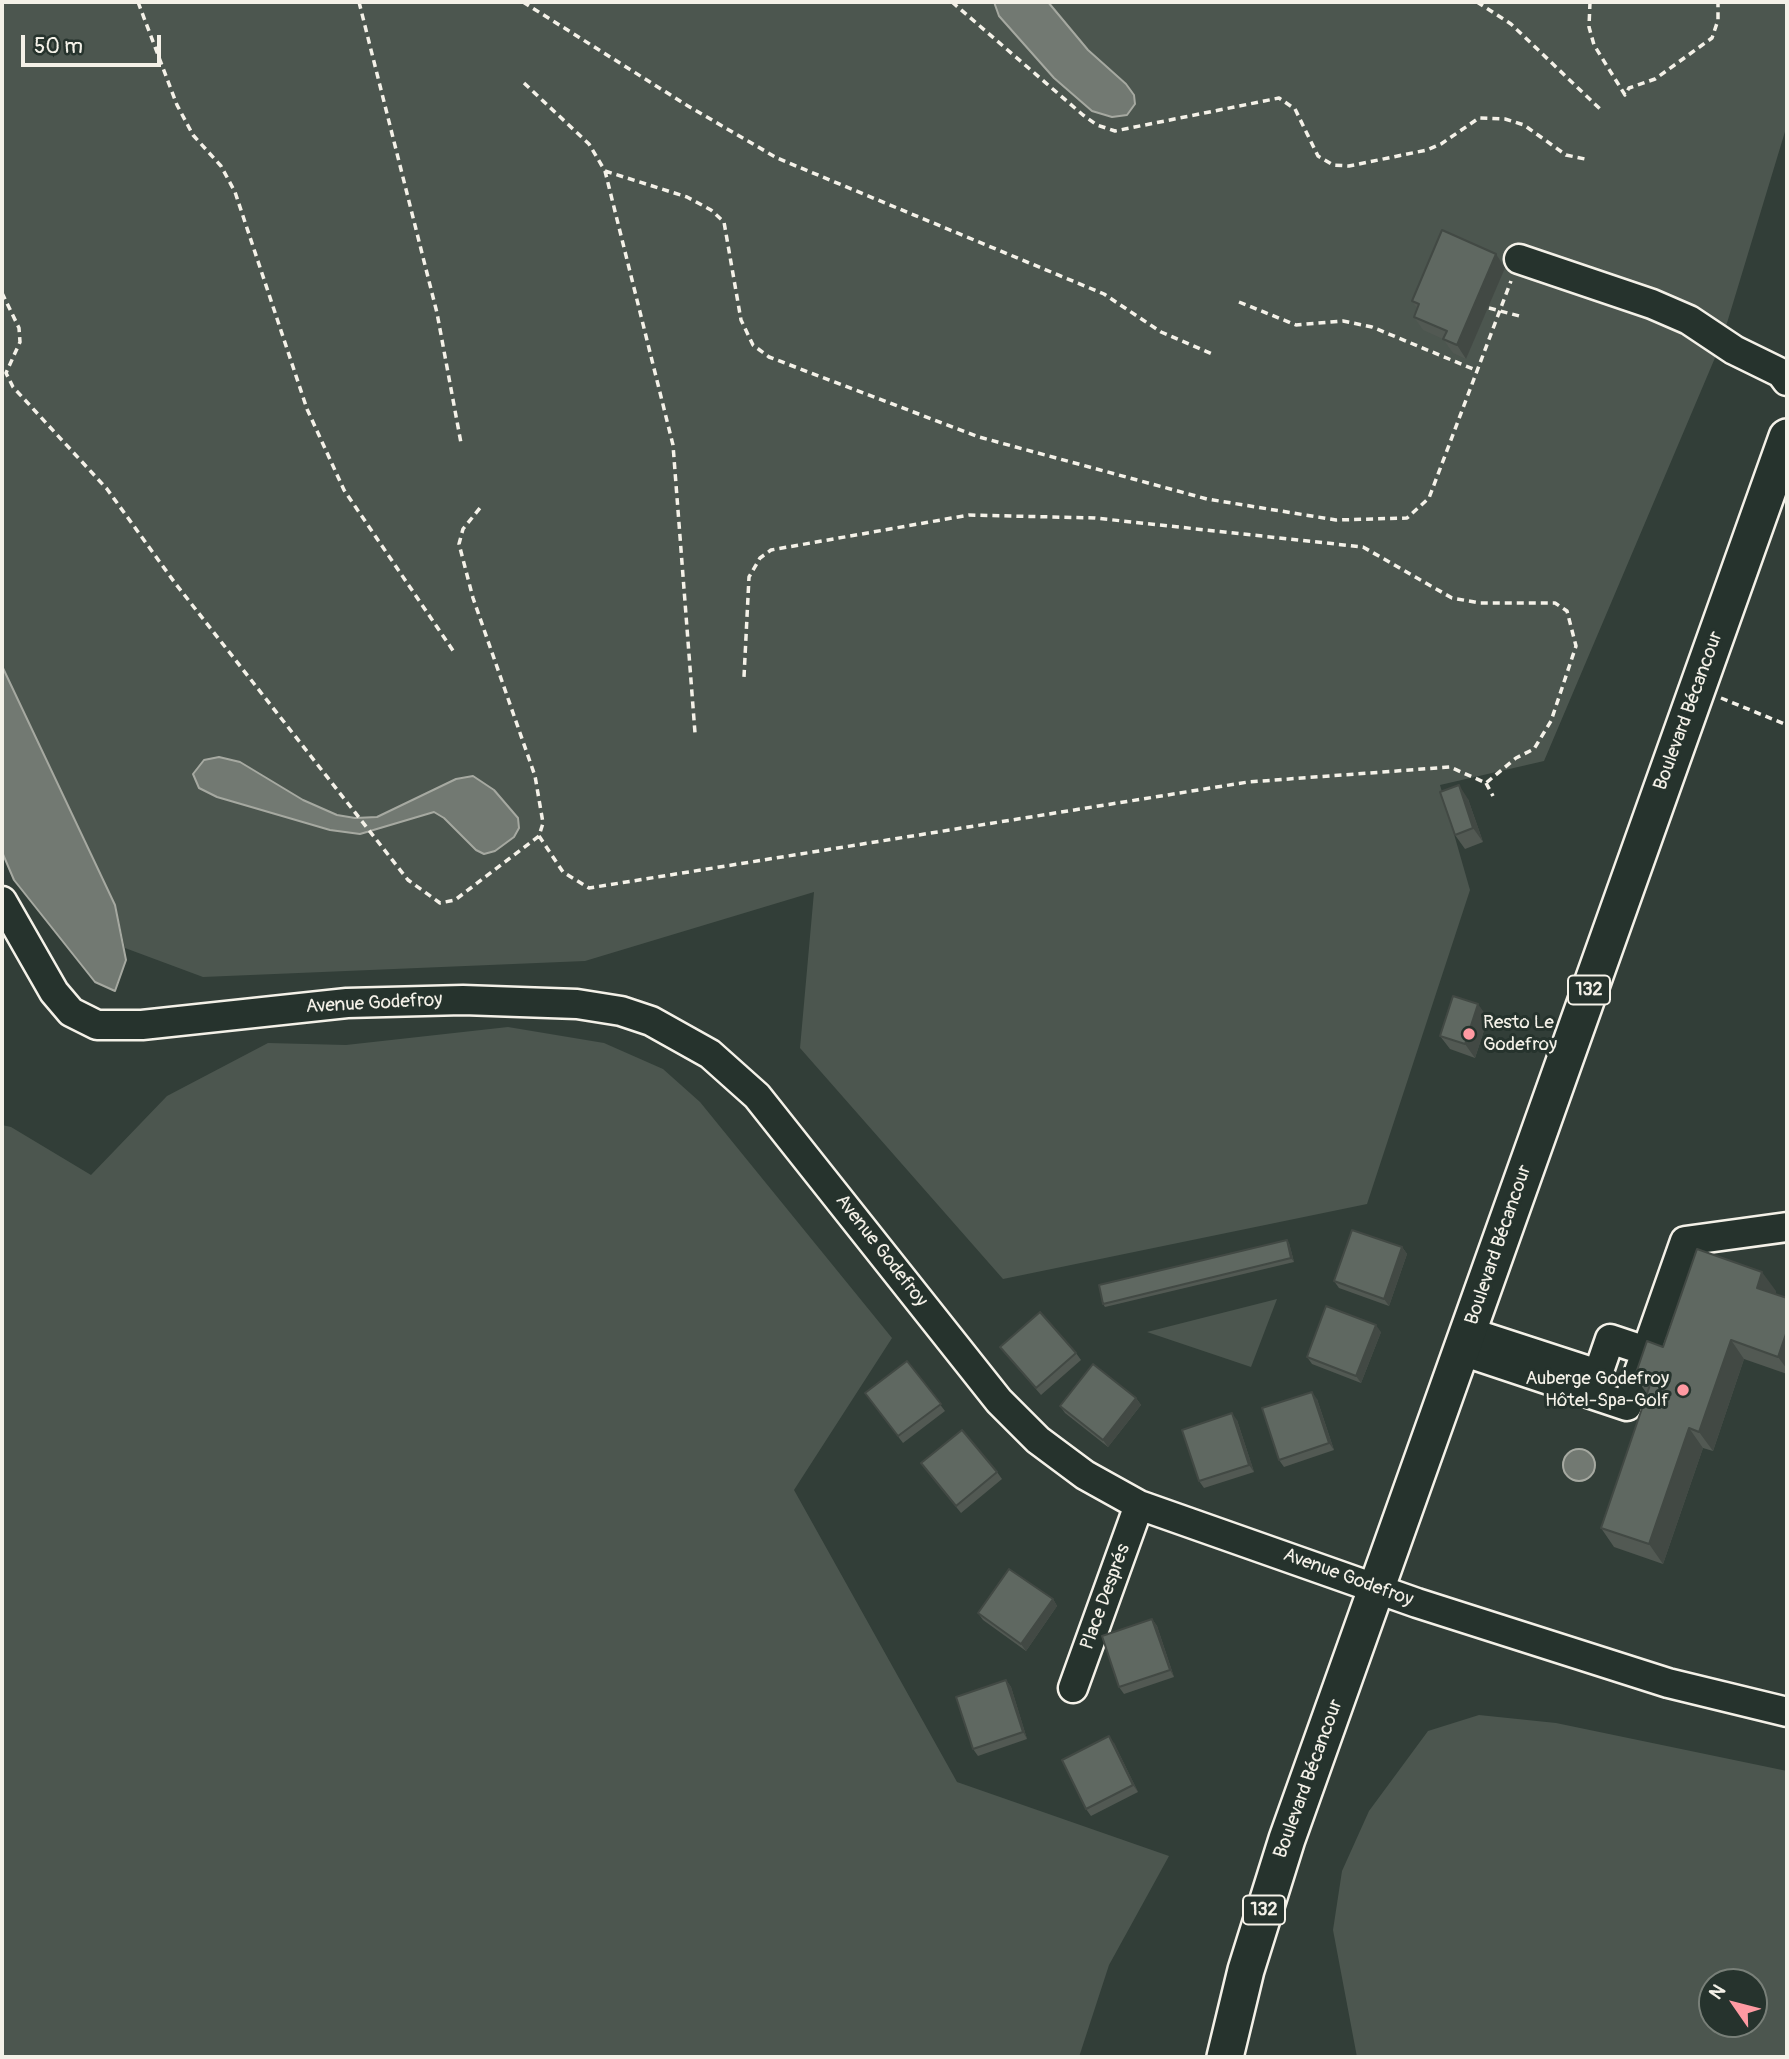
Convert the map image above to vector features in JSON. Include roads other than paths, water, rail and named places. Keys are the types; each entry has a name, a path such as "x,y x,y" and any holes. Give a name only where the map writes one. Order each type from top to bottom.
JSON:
{"main road":[{"name":"Boulevard Bécancour","path":"1225,2057 1240,1989 1269,1893 1787,438"}],"street":[{"path":"1519,259 1676,315 1734,351 1781,373 1787,380"},
{"name":"Avenue Godefroy","path":"2,901 31,956 59,999 78,1017 97,1025 134,1026 347,1003 519,1000 605,1007 637,1015 680,1035 723,1063 763,1102 1014,1417 1059,1457 1139,1505 1377,1589 1656,1679 1787,1712"},
{"path":"1465,1342 1595,1384 1627,1406 1685,1241 1787,1227"},
{"path":"1595,1384 1610,1339 1646,1350"},
{"name":"Place Després","path":"1073,1688 1139,1505"}],"place":[{"name":"Resto Le Godefroy","path":"1469,1034"},
{"name":"Auberge Godefroy Hôtel-Spa-Golf","path":"1683,1390"}]}
